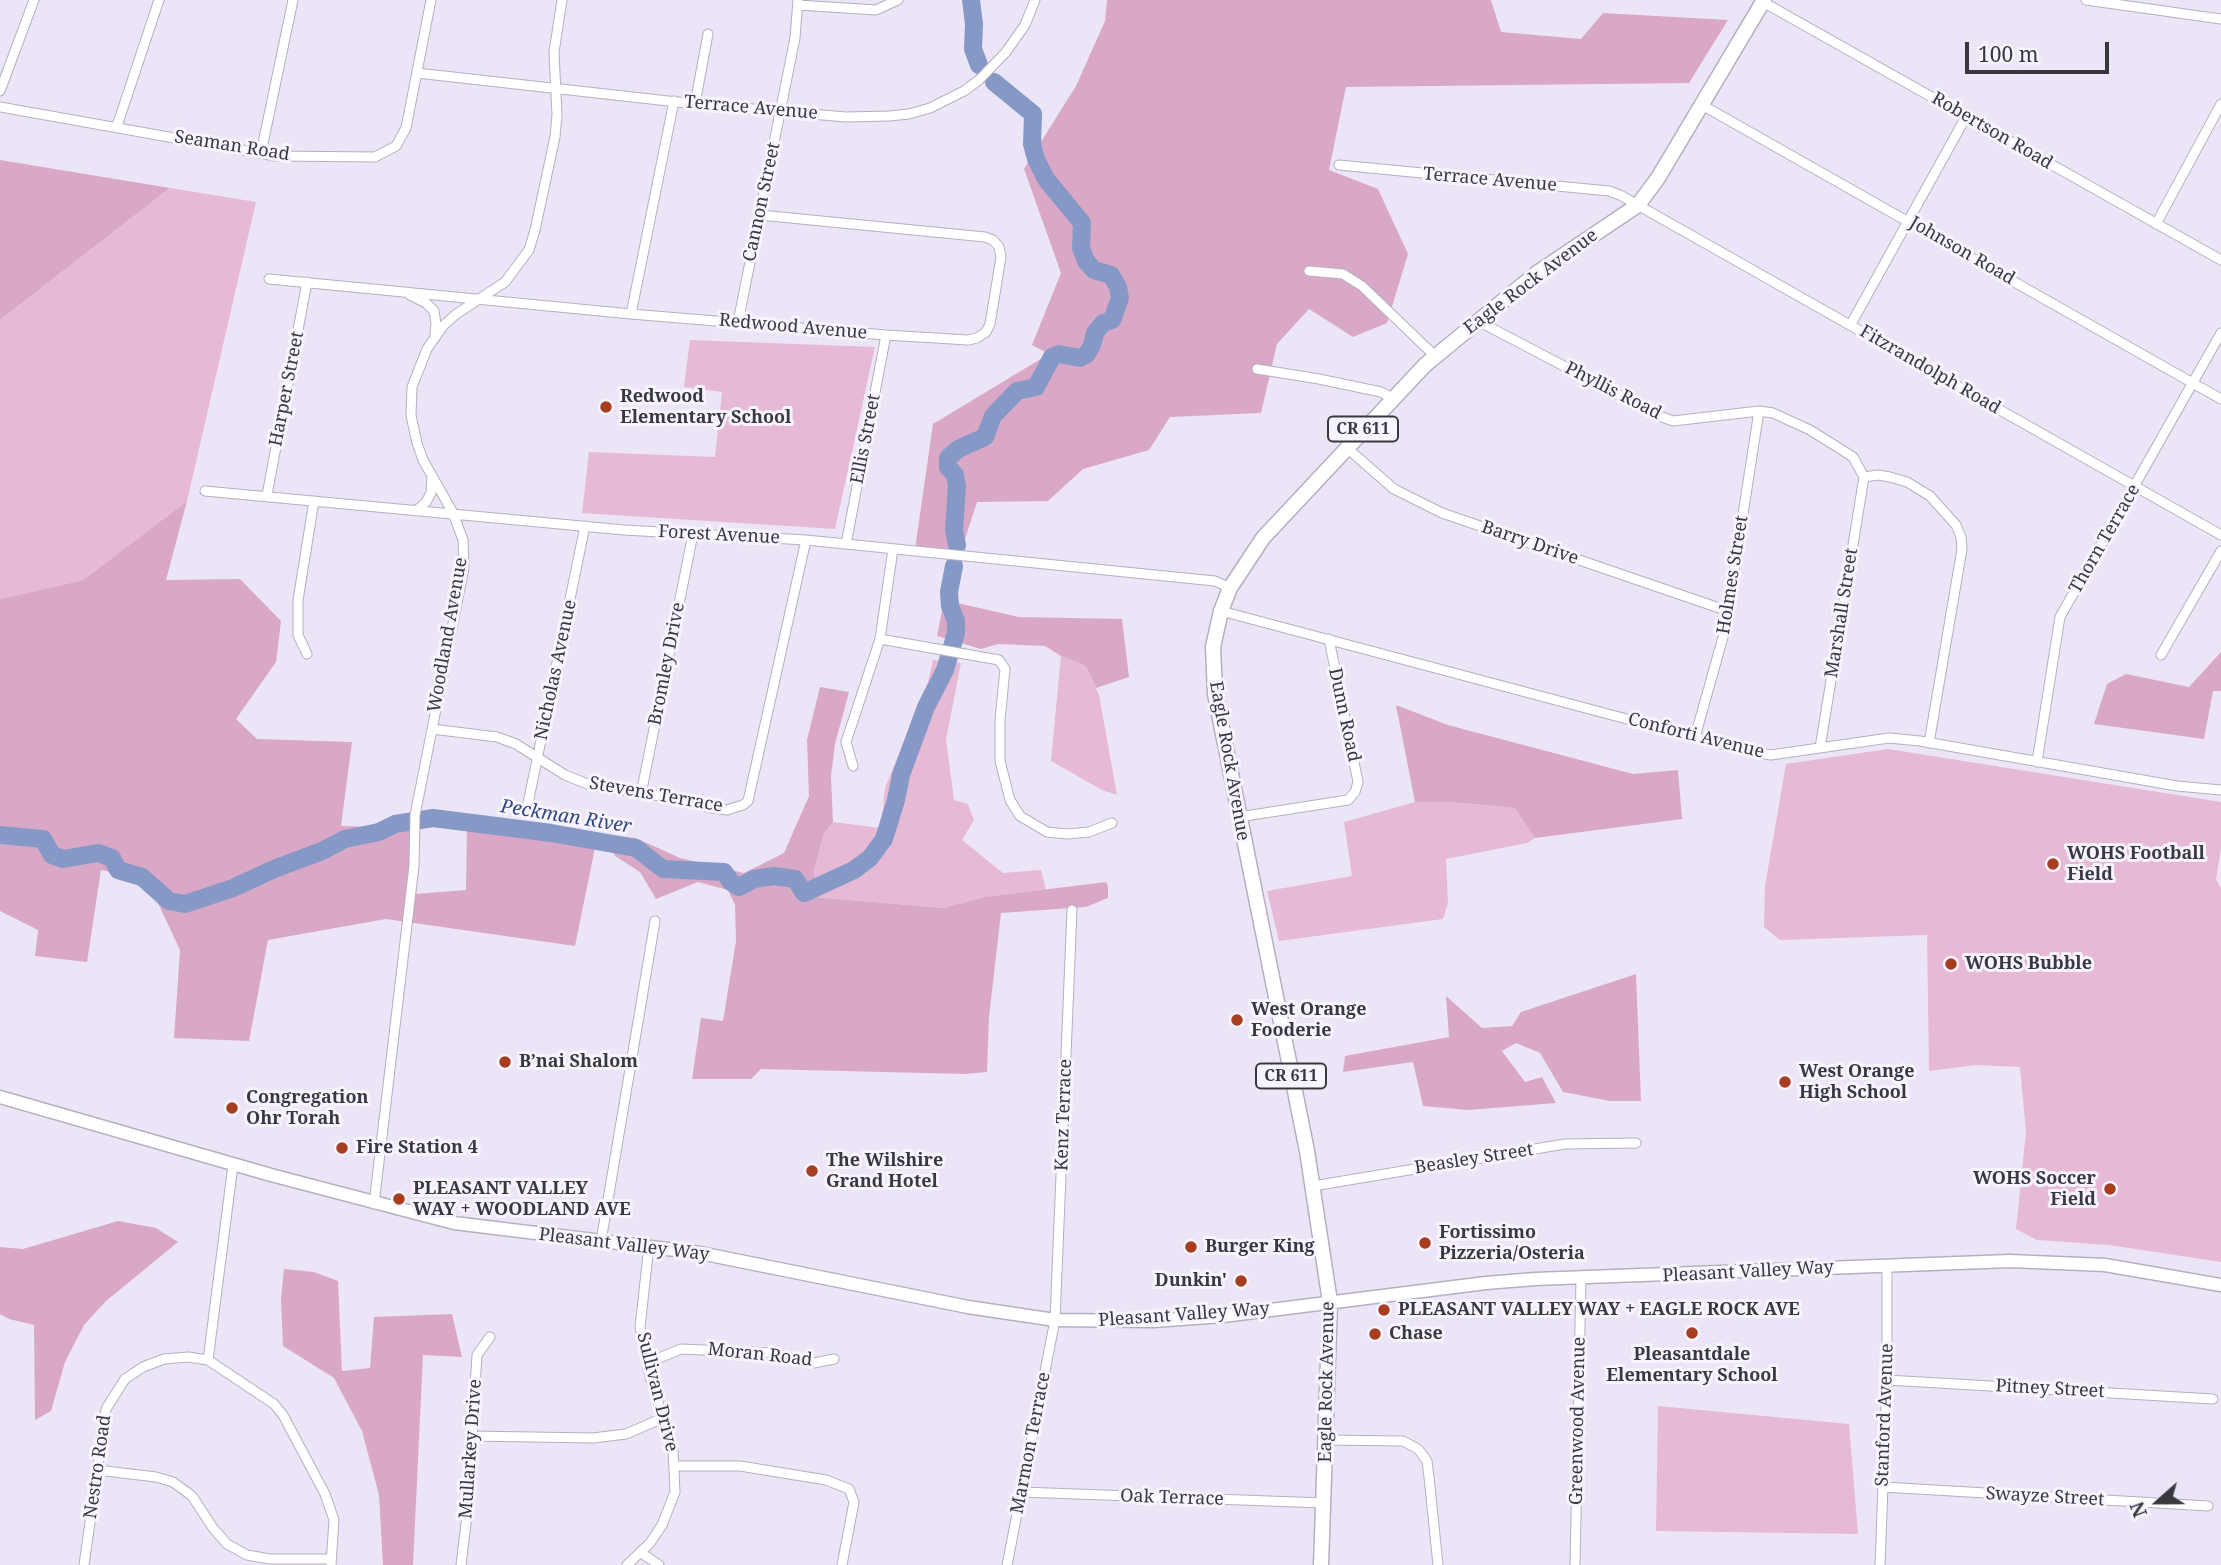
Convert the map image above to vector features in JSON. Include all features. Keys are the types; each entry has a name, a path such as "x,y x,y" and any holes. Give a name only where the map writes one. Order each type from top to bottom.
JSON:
{"main road":[{"name":"Eagle Rock Avenue","path":"1321,1565 1330,1302 1313,1186 1213,679 1213,648 1221,611 1230,588 1263,538 1392,398 1435,356 1537,273 1638,205 1658,178 1764,1"},
{"name":"Pleasant Valley Way","path":"0,1097 374,1204 480,1228 700,1253 968,1307 1055,1320 1153,1321 1223,1316 1486,1283 1581,1277 1644,1277 2010,1261 2105,1265 2221,1285"}],"street":[{"path":"0,91 34,0"},
{"path":"117,127 159,0"},
{"path":"261,153 293,0"},
{"name":"Seaman Road","path":"0,107 275,156 371,157 390,151 401,139 406,128 430,0"},
{"name":"Woodland Avenue","path":"374,1204 414,866 415,820 464,569 463,540 453,513 416,443 411,416 412,387 434,338 455,315 505,282 529,250 555,137 554,52 562,0"},
{"path":"798,2 876,10 898,0"},
{"name":"Terrace Avenue","path":"417,73 695,104 866,118 909,114 930,108 964,91 991,68 1025,25 1035,0"},
{"path":"2086,0 2221,19"},
{"name":"Robertson Road","path":"1764,1 2221,260"},
{"name":"Cannon Street","path":"738,322 795,38 798,2"},
{"path":"695,104 708,34"},
{"path":"632,314 674,100"},
{"path":"2156,224 2221,104"},
{"name":"Johnson Road","path":"1702,105 2221,399"},
{"path":"1851,324 1966,115"},
{"name":"Terrace Avenue","path":"1339,165 1609,191 1638,205"},
{"name":"Fitzrandolph Road","path":"1638,205 2221,535"},
{"name":"Redwood Avenue","path":"269,279 886,335 968,340 986,332 990,324 1000,257 999,247 993,240 985,237 760,215"},
{"path":"1309,271 1343,274 1362,286 1435,356"},
{"name":"Harper Street","path":"267,495 307,282"},
{"path":"406,292 426,303 434,311 434,338"},
{"name":"Phyllis Road","path":"1478,321 1659,416 1674,421 1759,411 1773,414 1810,430 1853,457 1864,477"},
{"name":"Thorn Terrace","path":"2037,762 2060,617 2221,332"},
{"name":"Ellis Street","path":"846,544 886,335"},
{"path":"1257,369 1381,392 1392,398"},
{"name":"Holmes Street","path":"1695,737 1725,630 1759,411"},
{"name":"Barry Drive","path":"1347,448 1394,489 1442,513 1728,611"},
{"path":"417,510 431,493 432,475"},
{"path":"1864,477 1890,477 1907,482 1930,496 1955,525 1961,537 1962,549 1930,743"},
{"name":"Marshall Street","path":"1820,748 1864,477"},
{"name":"Forest Avenue","path":"205,491 585,526 806,540 1215,581 1230,588"},
{"path":"307,654 298,635 298,600 314,501"},
{"name":"Nicholas Avenue","path":"526,813 585,526"},
{"name":"Bromley Drive","path":"641,794 693,534"},
{"name":"Stevens Terrace","path":"432,729 497,737 516,744 565,775 590,785 727,810 748,801 806,540"},
{"path":"853,766 846,742 880,639 894,549"},
{"path":"2161,655 2221,551"},
{"name":"Conforti Avenue","path":"1221,611 1747,751 1771,755 1889,738 2178,786 2221,790"},
{"path":"880,639 994,658 1003,663 1005,669 1000,720 1000,761 1010,800 1020,816 1047,832 1067,834 1089,832 1112,823"},
{"name":"Dunn Road","path":"1239,817 1348,800 1355,792 1358,782 1329,639"},
{"name":"Kenz Terrace","path":"1055,1320 1072,910"},
{"path":"601,1241 655,921"},
{"name":"Beasley Street","path":"1313,1186 1565,1144 1636,1143"},
{"path":"97,1470 156,1477 173,1482 192,1496 227,1544 247,1555 331,1562 334,1520 325,1494 283,1415 274,1404 208,1360 233,1165"},
{"name":"Sullivan Drive","path":"627,1565 656,1534 675,1492 676,1466 673,1448 647,1363 640,1327 649,1246"},
{"name":"Stanford Avenue","path":"1880,1565 1887,1380 1887,1266"},
{"name":"Greenwood Avenue","path":"1575,1565 1581,1277"},
{"name":"Marmon Terrace","path":"1007,1565 1055,1320"},
{"name":"Mullarkey Drive","path":"461,1565 467,1515 477,1355 490,1336"},
{"name":"Moran Road","path":"647,1363 681,1349 772,1353 814,1363 834,1359"},
{"name":"Nestro Road","path":"84,1565 106,1409 125,1379 143,1367 164,1359 188,1357 208,1360"},
{"name":"Pitney Street","path":"1887,1380 2213,1399"},
{"path":"470,1436 593,1438 626,1434 663,1418"},
{"path":"1327,1440 1403,1441 1418,1449 1427,1461 1438,1565"},
{"path":"676,1466 740,1466 826,1480 849,1489 854,1502 842,1565"},
{"name":"Swayze Street","path":"1883,1487 2208,1506"},
{"name":"Oak Terrace","path":"1020,1492 1324,1503"},
{"path":"640,1552 659,1565"}],"shaded area":[{"path":"1107,0 1491,0 1501,32 1581,39 1603,13 1728,20 1689,83 1346,87 1329,170 1378,189 1408,254 1387,323 1353,337 1309,309 1277,344 1261,413 1170,417 1149,450 1083,469 1048,501 977,502 960,554 915,549 933,424 1049,354 1032,345 1061,273 1024,169 1076,86 1105,21"},
{"path":"0,160 170,188 0,320"},
{"path":"170,188 256,202 187,501 83,580 0,599 0,320"},
{"path":"690,340 875,347 835,529 582,513 589,452 715,457 722,392 684,387"},
{"path":"187,501 166,580 240,579 281,621 276,662 236,719 257,739 352,742 341,826 416,828 415,894 466,890 467,822 597,838 575,946 386,919 268,940 249,1041 174,1038 180,950 147,880 101,870 87,962 35,956 38,930 0,911 0,599 83,580"},
{"path":"944,600 1019,617 1122,619 1129,677 1096,688 1086,666 1045,646 998,644 981,649 937,636"},
{"path":"2221,652 2221,691 2213,691 2204,739 2094,724 2107,684 2126,674 2189,687"},
{"path":"1061,656 1086,666 1099,695 1117,795 1102,790 1051,761"},
{"path":"933,660 961,663 946,739 954,800 968,804 974,820 962,840 1003,873 1041,870 1046,890 984,897 943,908 815,897 814,871 824,833 833,822 881,828 885,788 928,682"},
{"path":"820,687 849,692 835,744 831,776 833,822 824,833 814,871 815,897 943,908 984,897 1106,882 1108,886 1108,898 1086,907 1001,913 989,1017 987,1072 965,1074 761,1069 751,1079 692,1079 701,1018 723,1021 736,941 735,905 728,890 698,882 656,899 640,872 615,856 604,835 636,838 680,858 744,873 784,853 809,796 807,740"},
{"path":"1396,705 1448,725 1633,774 1678,770 1682,819 1535,838 1515,808 1415,802"},
{"path":"1888,749 2221,802 2221,848 2216,880 2221,888 2221,1262 2109,1245 2037,1240 2016,1229 2026,1132 2020,1067 1976,1065 1929,1071 1927,935 1780,940 1764,927 1765,886 1786,764"},
{"path":"1415,802 1516,808 1535,838 1527,843 1446,859 1448,903 1443,919 1279,941 1267,891 1352,876 1344,822"},
{"path":"1636,974 1641,1101 1610,1101 1563,1092 1540,1053 1516,1043 1502,1051 1525,1082 1542,1077 1556,1103 1468,1110 1423,1106 1413,1062 1343,1072 1345,1056 1449,1037 1446,996 1482,1028 1512,1026 1521,1012"},
{"path":"118,1221 156,1228 178,1242 106,1301 84,1325 65,1362 51,1411 35,1420 34,1325 0,1314 0,1247 23,1249"},
{"path":"284,1269 314,1272 338,1281 342,1371 370,1368 374,1317 452,1314 462,1357 423,1355 413,1565 383,1565 379,1495 362,1431 334,1378 283,1346 281,1299"},
{"path":"1658,1406 1849,1424 1858,1534 1656,1531"}],"waterway":[{"name":"Peckman River","path":"971,0 973,49 979,65"},
{"name":"Peckman River","path":"957,545 954,530 957,486 955,475 948,467 948,458 958,449 985,437 993,416 1017,391 1036,387 1052,357 1059,354 1080,358 1087,354 1095,333 1103,323 1112,320 1120,298 1118,287 1111,275 1094,270 1086,261 1081,248 1082,223 1046,179 1036,159 1032,144 1033,114 994,82"},
{"name":"Peckman River","path":"0,835 43,839 52,855 63,859 98,853 112,858 118,870 142,877 169,901 185,904 233,888 345,839 379,832 395,824 433,818 551,833 636,848 663,869 724,872 731,882 739,887 754,879 774,876 795,879 804,893 854,870 870,858 884,839 901,775 926,707 945,670 956,633 949,592 954,566"}],"place":[{"name":"Redwood Elementary School","path":"606,407"},
{"name":"WOHS Football Field","path":"2053,864"},
{"name":"WOHS Bubble","path":"1951,964"},
{"name":"West Orange Fooderie","path":"1237,1020"},
{"name":"B’nai Shalom","path":"505,1062"},
{"name":"West Orange High School","path":"1785,1082"},
{"name":"Congregation Ohr Torah","path":"232,1108"},
{"name":"Fire Station 4","path":"342,1148"},
{"name":"The Wilshire Grand Hotel","path":"812,1171"},
{"name":"WOHS Soccer Field","path":"2110,1189"},
{"name":"PLEASANT VALLEY WAY + WOODLAND AVE","path":"399,1199"},
{"name":"Fortissimo Pizzeria/Osteria","path":"1425,1243"},
{"name":"Burger King","path":"1191,1247"},
{"name":"Dunkin'","path":"1241,1281"},
{"name":"PLEASANT VALLEY WAY + EAGLE ROCK AVE","path":"1384,1310"},
{"name":"Pleasantdale Elementary School","path":"1692,1333"},
{"name":"Chase","path":"1375,1334"}]}
